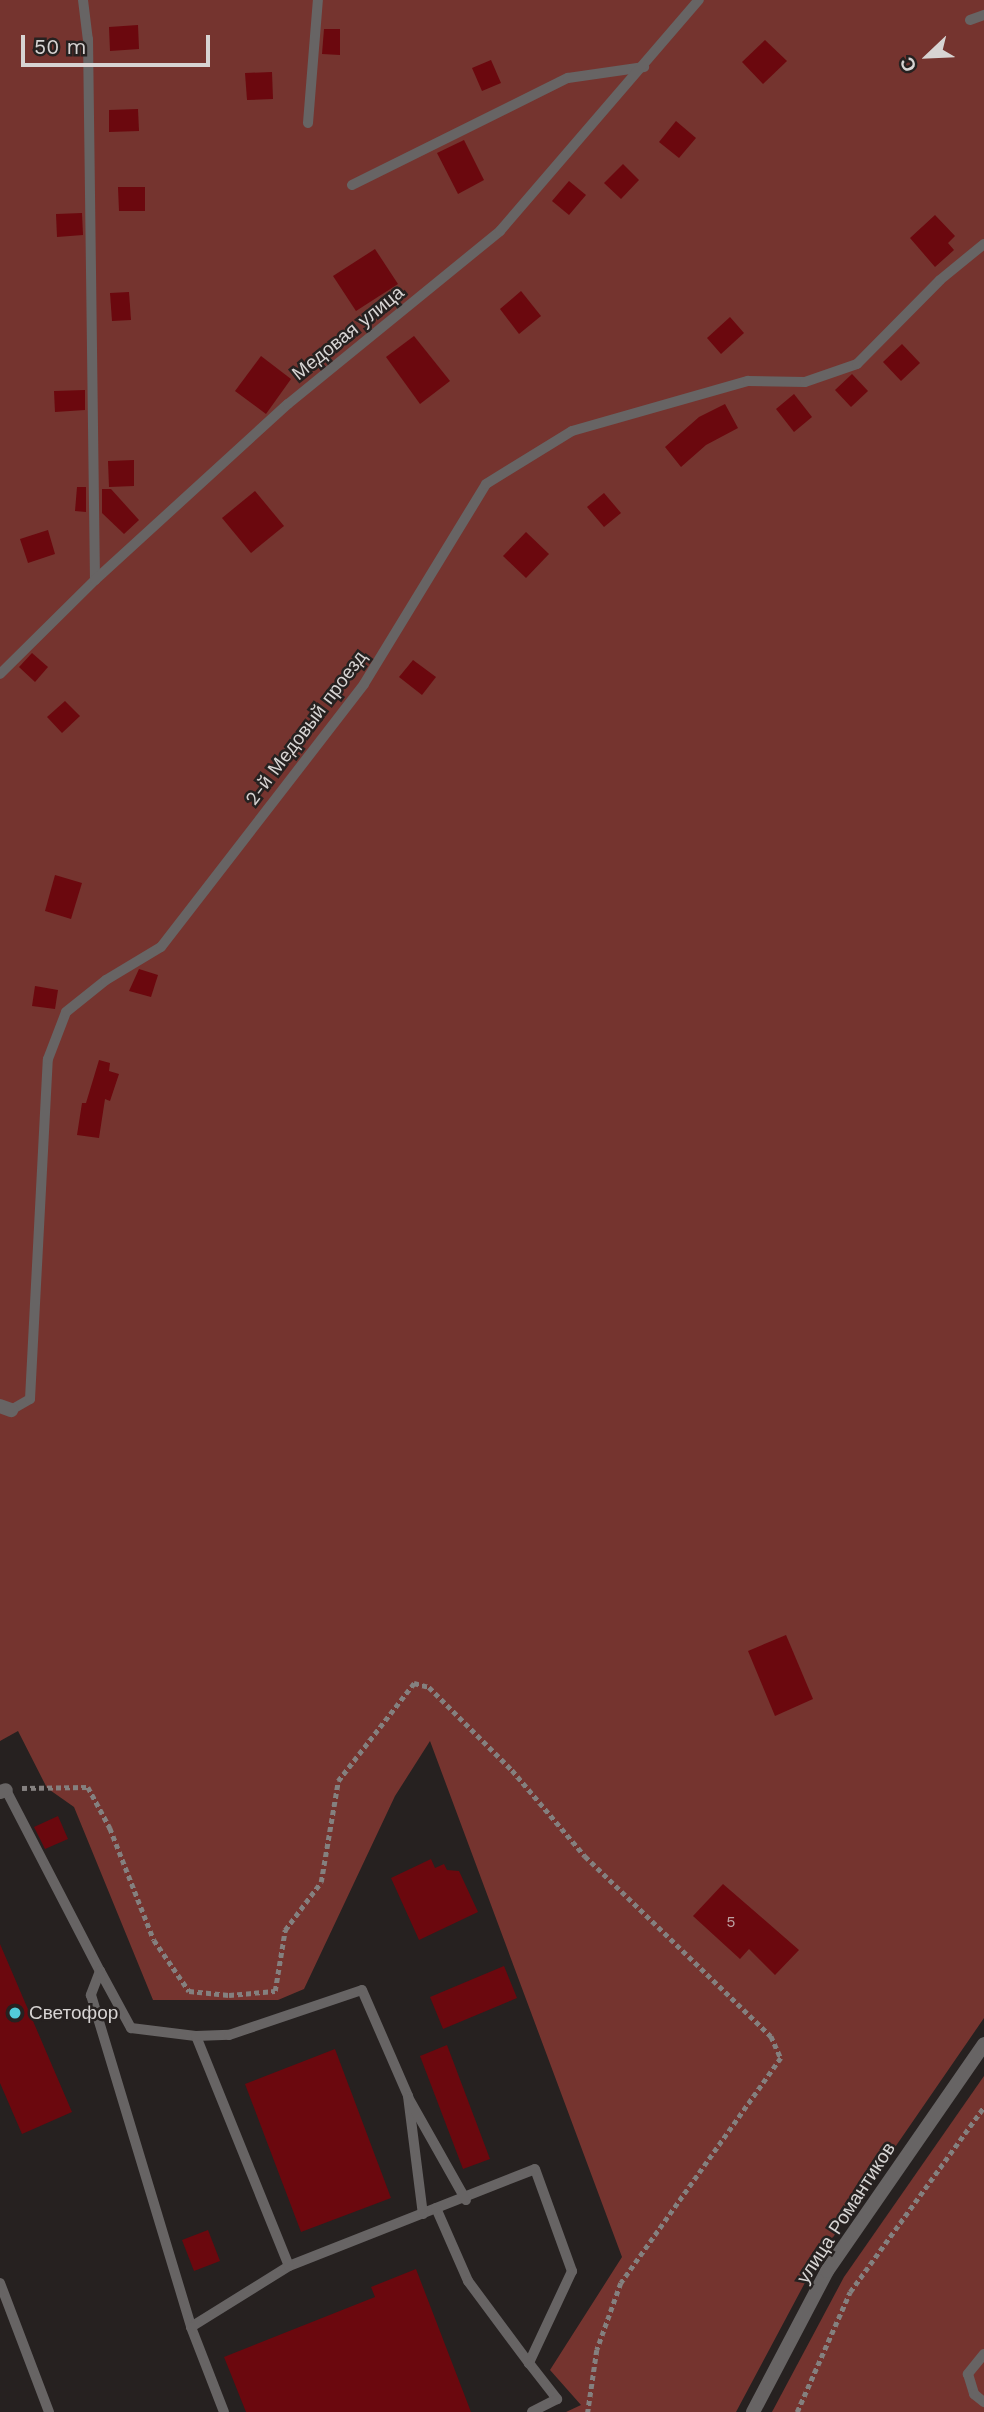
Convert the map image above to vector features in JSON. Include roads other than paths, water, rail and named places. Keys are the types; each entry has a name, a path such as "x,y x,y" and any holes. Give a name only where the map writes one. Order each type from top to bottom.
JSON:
{"street":[{"name":"улица Романтиков","path":"753,2412 827,2271 984,2043"}],"lane":[{"path":"83,0 88,39 95,580"},
{"path":"308,123 318,0"},
{"name":"Медовая улица","path":"0,674 95,580 288,404 500,232 699,0"},
{"path":"970,20 984,15"},
{"path":"352,185 568,78 644,67"},
{"name":"2-й Медовый проезд","path":"6,1408 30,1399 48,1059 66,1012 106,980 161,947 364,684 486,484 572,431 748,381 805,382 857,364 940,280 984,244"},
{"path":"3,1791 131,2028 196,2036 229,2035 362,1990 408,2096 466,2200"},
{"path":"100,1970 91,1995 191,2328 224,2412"},
{"path":"196,2036 289,2266"},
{"path":"408,2096 423,2214"},
{"path":"191,2328 289,2266 436,2208 466,2200 535,2169 572,2270 529,2363"},
{"path":"436,2208 468,2281 557,2399 531,2412"},
{"path":"0,2283 49,2412"},
{"path":"984,2354 968,2374 974,2394 984,2402"}],"place":[{"name":"Светофор","path":"15,2013"}]}
